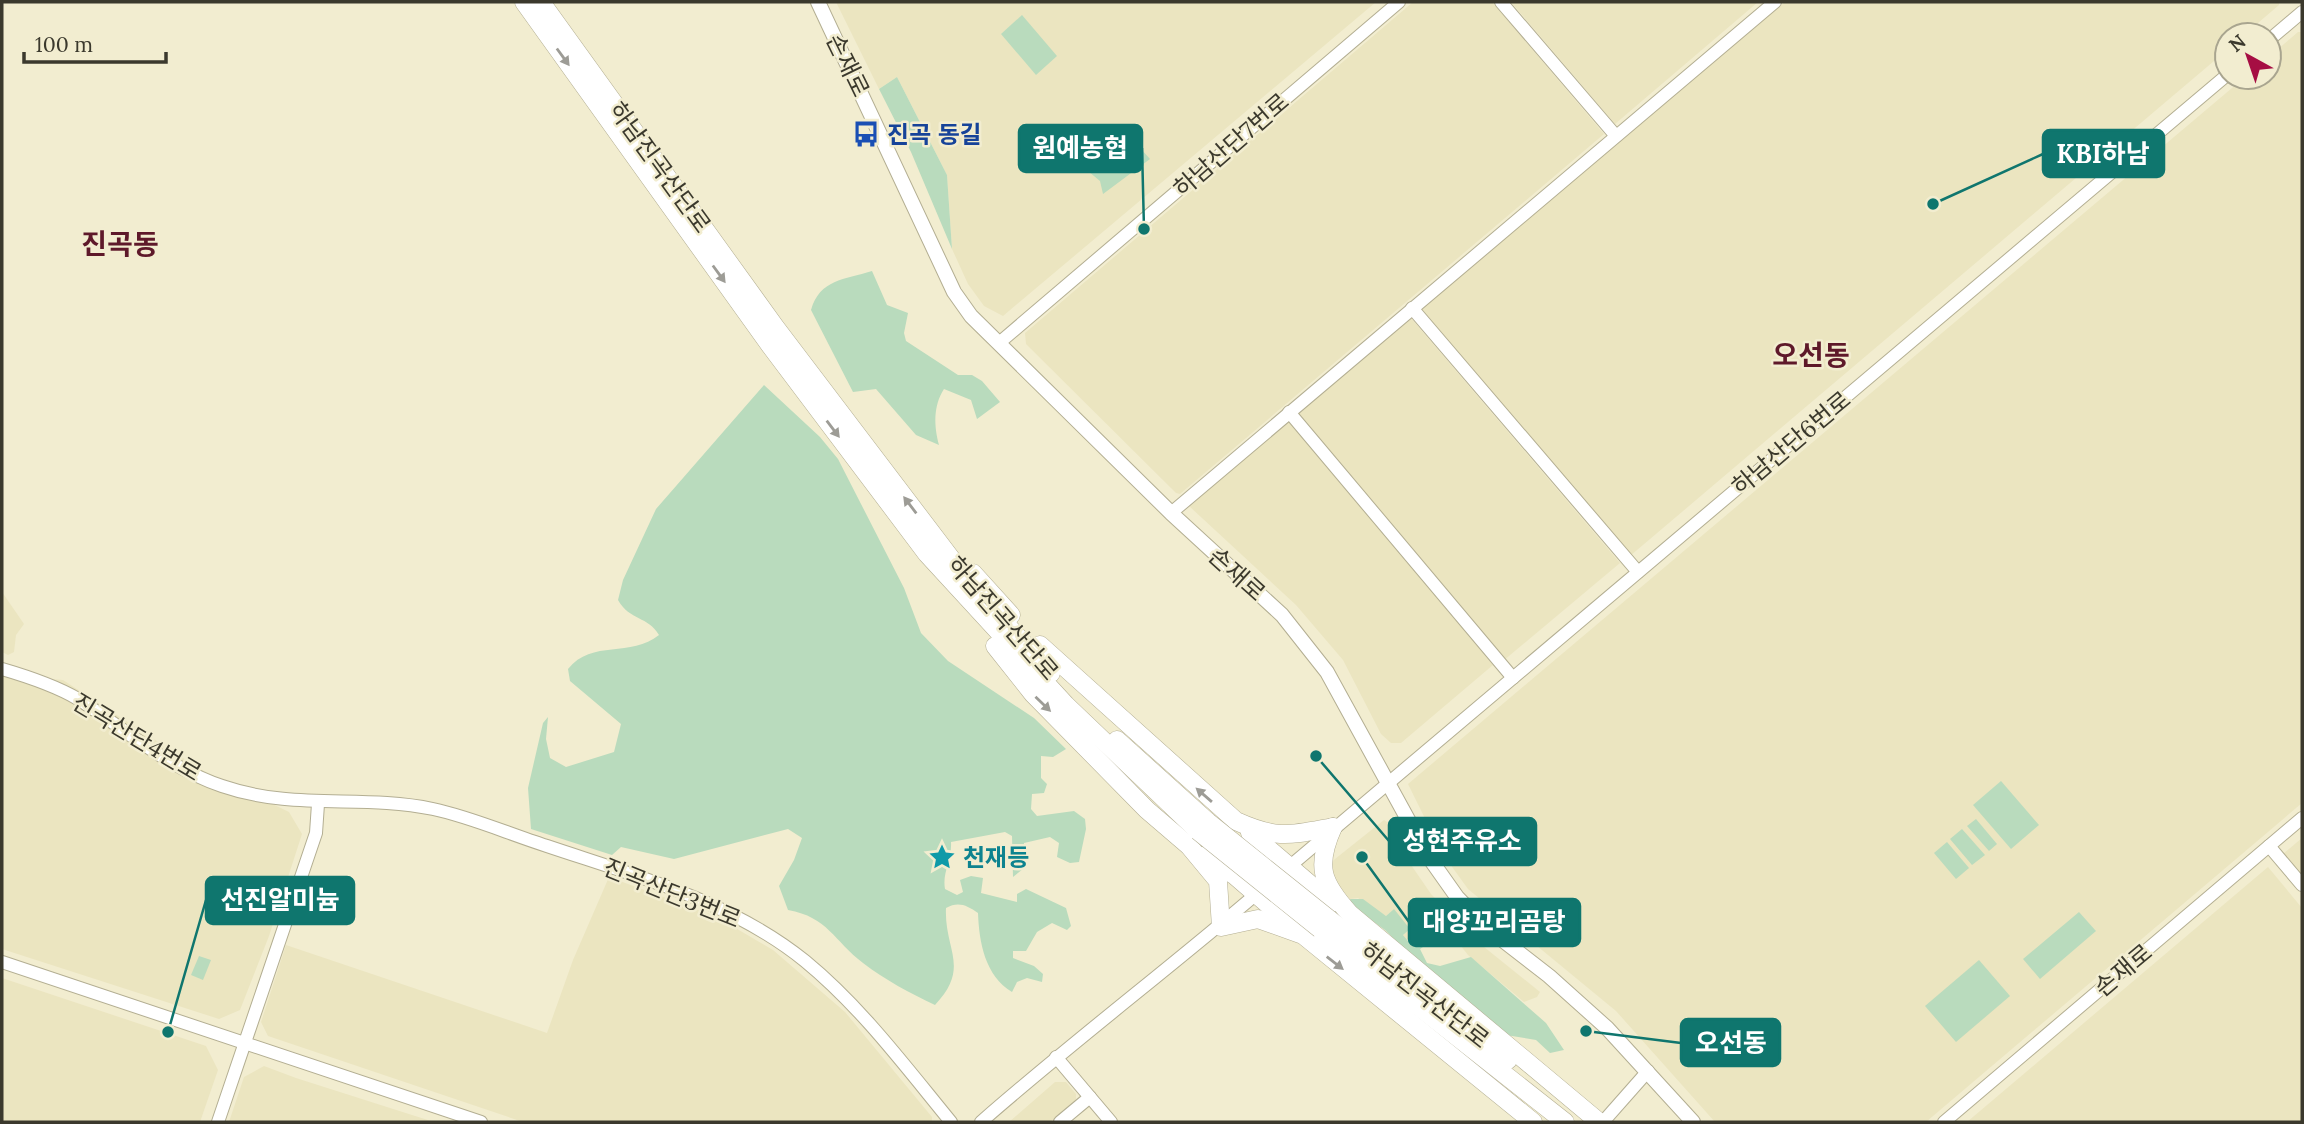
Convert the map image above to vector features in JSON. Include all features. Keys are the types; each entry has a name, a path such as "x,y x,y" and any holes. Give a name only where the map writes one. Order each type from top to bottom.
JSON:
{"highway":[{"path":"524,2 611,112"},
{"name":"하남진곡산단로","path":"541,2 611,112 796,367 932,548 1066,705 1198,833 1317,928 1583,1122"},
{"path":"932,548 969,568 1022,627 1099,701 1330,901 1350,914"},
{"path":"1236,821 1259,832 1281,836 1333,827"},
{"path":"1333,827 1322,850 1322,867 1329,891 1350,914 1566,1111 1601,1122"},
{"path":"1198,833 1234,875 1256,894 1317,928 1533,1122"},
{"path":"1198,833 1218,881 1221,927 1258,919 1317,928"}],"main road":[{"name":"손재로","path":"818,2 954,292 971,316 1171,513 1282,615 1327,672 1428,856 1457,897 1488,928 1549,976 1607,1028 1693,1122"}],"street":[{"name":"하남산단7번로","path":"999,343 1399,2"},
{"path":"1501,2 1616,136"},
{"path":"1171,513 1775,2"},
{"path":"2283,28 2302,12"},
{"name":"하남산단6번로","path":"1256,894 2213,87"},
{"path":"1412,308 1638,572"},
{"path":"1289,412 1513,678"},
{"name":"진곡산단4번로","path":"2,668 75,697 157,754 203,779 248,794 318,804"},
{"name":"진곡산단3번로","path":"318,804 380,803 435,810 706,902 778,941 824,979 857,1010 951,1122"},
{"path":"218,1122 316,834 318,804"},
{"name":"손재로","path":"1944,1122 2302,818"},
{"path":"2269,846 2302,885"},
{"path":"981,1122 1056,1057 1221,927 1256,894"},
{"path":"2,962 481,1122"},
{"path":"1056,1057 1111,1122"},
{"path":"1601,1122 1648,1071"},
{"path":"1060,1122 1090,1097"}],"shaded area":[{"path":"836,2 1376,2 1003,316 984,306 968,284 952,249 947,175 897,77 879,89"},
{"path":"1413,2 1492,2 1604,134 1180,494 1176,493 1026,344 1025,333"},
{"path":"1511,2 1758,2 1615,124"},
{"path":"1785,2 2279,2 2279,5 2260,21 2213,21 2213,62 1630,556 1421,309"},
{"path":"2298,32 2302,32 2302,803 1926,1122 1715,1122 1616,1011 1468,889 1442,853 1408,784 2228,91 2283,91 2283,45"},
{"path":"1410,317 1620,563 1503,661 1295,414"},
{"path":"1287,422 1293,424 1493,665 1401,743 1391,743 1381,734 1343,660 1296,605 1189,506"},
{"path":"2,592 24,624 16,635 14,652 8,655 2,652"},
{"path":"2,675 63,680 200,769 289,812 302,834 269,936 240,1010 219,1019 2,949"},
{"path":"1384,820 1390,824 1409,862 1431,894 1452,916 1413,947 1403,935 1410,929 1393,910 1386,916 1358,898 1350,899 1336,882 1330,863"},
{"path":"2302,838 2302,877 2283,854"},
{"path":"2268,867 2302,908 2302,1122 1967,1122"},
{"path":"609,877 715,916 773,950 845,1012 932,1117 932,1122 523,1122 268,1036 261,1022 286,945 547,1033 573,960"},
{"path":"1458,926 1540,992 1537,997 1524,1002 1468,955 1453,936"},
{"path":"2,978 206,1046 218,1070 200,1122 2,1122"},
{"path":"264,1066 434,1122 229,1122 244,1077"},
{"path":"1055,1082 1066,1082 1076,1094 1076,1100 1050,1122 1009,1122"}],"green space":[{"path":"1022,15 1057,56 1036,75 1001,34"},
{"path":"897,77 947,175 952,249 911,152 879,89"},
{"path":"1141,149 1150,159 1103,194 1100,181 1088,171 1092,162 1104,163 1120,153 1134,154"},
{"path":"872,271 887,305 908,313 904,333 906,341 958,375 972,375 982,381 1000,402 977,419 971,400 944,389 936,416 939,445 916,435 876,389 853,392 811,310 820,292 827,286"},
{"path":"764,385 820,437 838,459 904,588 921,633 948,661 1034,718 1066,749 1053,757 1041,756 1041,778 1047,784 1044,793 1032,794 1031,809 1037,816 1074,811 1085,819 1086,829 1079,862 1070,863 1057,857 1059,843 1050,837 1024,843 1023,869 1013,877 1012,836 1005,832 951,842 945,877 945,889 957,895 963,892 960,880 971,876 983,878 981,893 1017,902 1017,894 1026,889 1066,908 1071,926 1067,930 1052,923 1037,932 1026,951 1013,951 1013,958 1034,966 1043,974 1042,982 1027,978 1017,982 1012,992 1003,985 995,977 985,957 978,913 958,904 946,908 954,969 952,980 935,1005 889,981 853,955 822,924 802,913 788,910 779,886 794,860 802,838 788,829 674,859 621,847 612,855 531,829 528,788 543,723 548,717 546,739 550,758 566,767 614,752 621,724 570,681 568,669 588,654 636,646 659,635 650,624 628,612 618,600 623,580 656,509"},
{"path":"2001,781 2039,825 2011,849 1973,805"},
{"path":"1976,819 1997,844 1989,851 1967,826"},
{"path":"1962,829 1985,855 1972,865 1950,839"},
{"path":"1947,842 1969,868 1956,879 1934,853"},
{"path":"1350,899 1363,899 1386,916 1394,909 1410,929 1403,935 1413,947 1433,931 1438,937 1420,949 1427,963 1440,966 1471,957 1546,1023 1564,1050 1550,1053 1536,1040 1506,1035 1423,968 1385,930 1353,907"},
{"path":"2079,912 2096,931 2040,979 2023,959"},
{"path":"199,956 211,960 203,980 191,975"},
{"path":"1979,960 2010,996 1956,1042 1925,1006"}],"place":[{"name":"진곡 동길","path":"866,134"},
{"name":"KBI하남","path":"1933,204"},
{"name":"원예농협","path":"1144,229"},
{"name":"성현주유소","path":"1316,756"},
{"name":"천재등","path":"942,857"},
{"name":"대양꼬리곰탕","path":"1362,857"},
{"name":"오선동","path":"1586,1031"},
{"name":"선진알미늄","path":"168,1032"}],"district":[{"name":"진곡동","path":"120,244"},
{"name":"오선동","path":"1811,355"}]}
